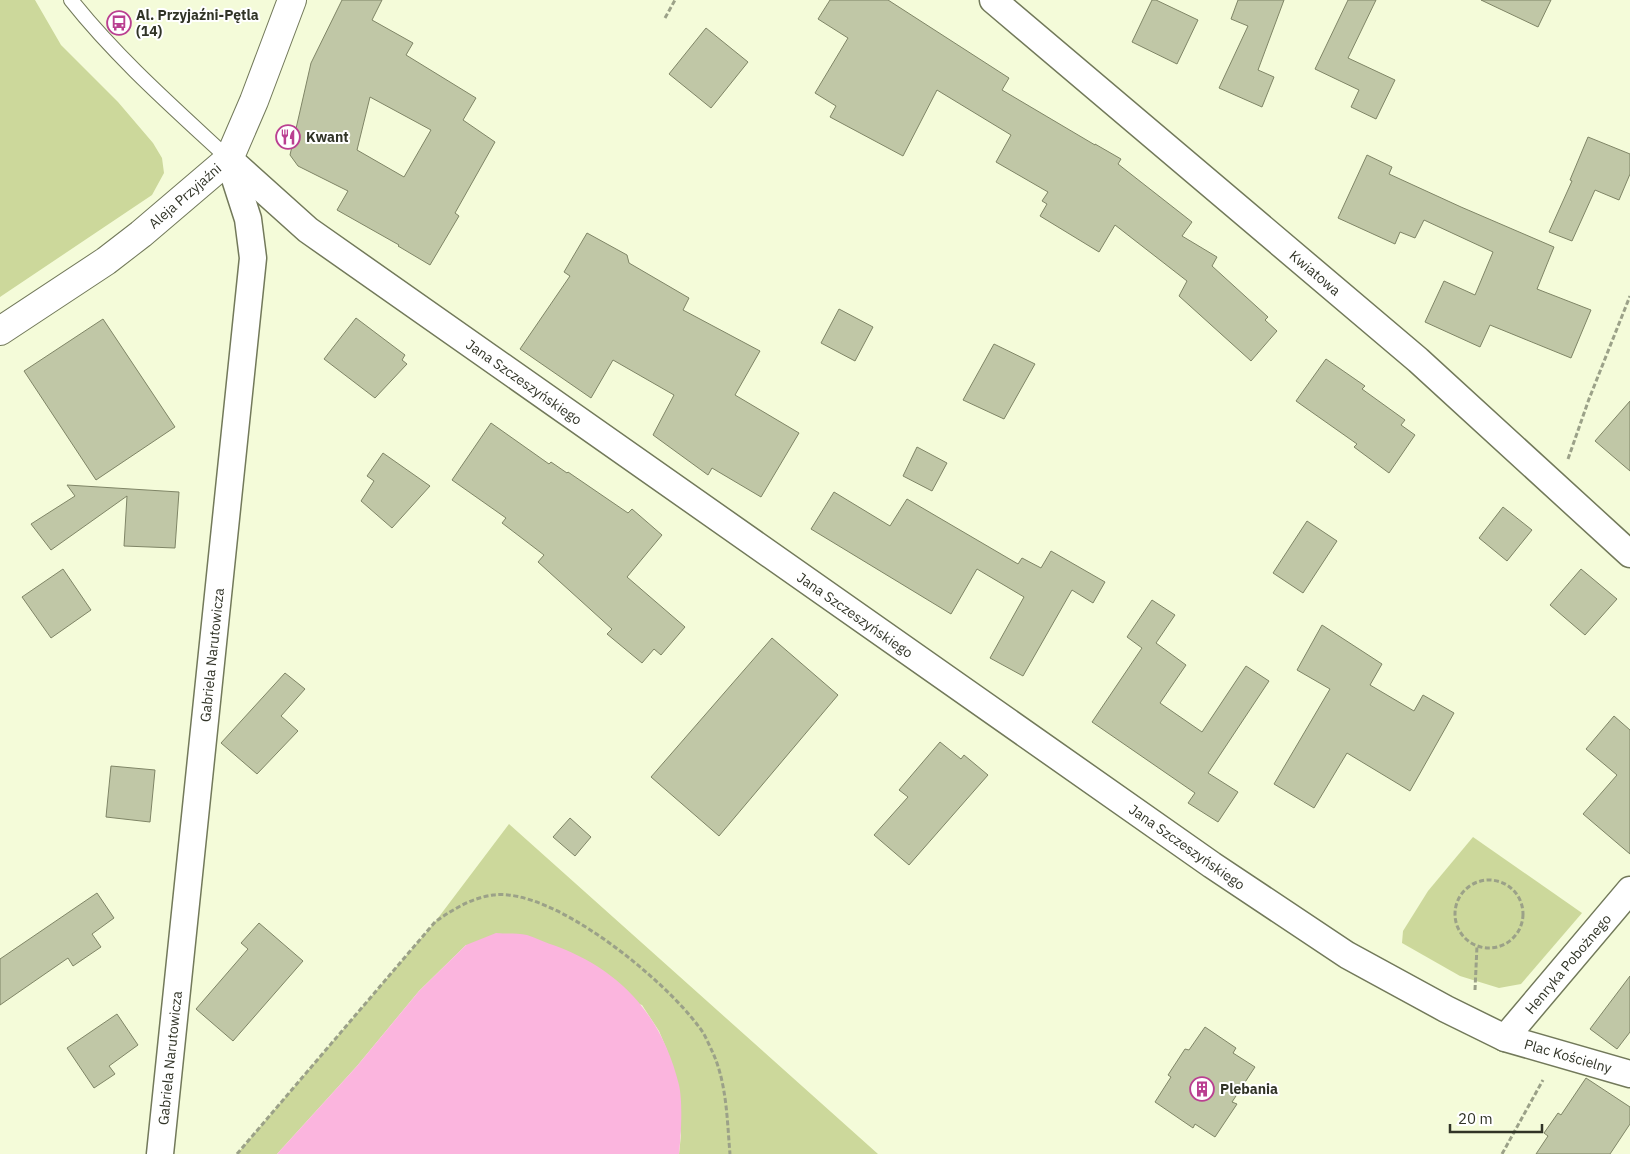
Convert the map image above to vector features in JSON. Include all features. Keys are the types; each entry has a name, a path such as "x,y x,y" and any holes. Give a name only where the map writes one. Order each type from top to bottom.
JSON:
{"street":[{"name":"Aleja Przyjaźni","path":"0,331 106,261 141,234 228,159 254,101 292,0"},
{"name":"Kwiatowa","path":"993,0 1410,354 1630,554"},
{"name":"Jana Szczeszyńskiego","path":"228,159 308,230 1212,865 1347,955 1446,1009 1505,1038"},
{"name":"Gabriela Narutowicza","path":"160,1154 254,258 248,219 228,159"},
{"name":"Henryka Pobożnego","path":"1505,1038 1630,890"},
{"name":"Plac Kościelny","path":"1505,1038 1630,1074"}],"lane":[{"path":"71,0 120,54 228,159"}],"path":[{"path":"665,18 675,0"},
{"path":"1558,488 1589,399 1630,296"},
{"path":"1487,880 1498,881 1509,887 1519,899 1522,914 1520,925 1512,938 1498,946 1488,948 1477,946 1467,940 1460,931 1455,920 1455,909 1459,898 1471,886 1487,880"},
{"path":"237,1154 435,922 457,907 494,895 512,896 537,902 579,922 628,956 675,999 700,1027 723,1080 730,1154"},
{"path":"1475,990 1477,946"},
{"path":"1502,1154 1557,1053"}],"green space":[{"path":"0,0 35,0 61,45 118,102 153,143 162,158 164,173 152,195 0,297"},
{"path":"509,824 878,1154 679,1154 681,1135 667,1050 659,1031 642,1005 466,945 419,991 357,1066 277,1154 237,1154 435,922"},
{"path":"1473,837 1582,913 1521,984 1499,988 1460,976 1402,943 1403,931 1428,891"}],"shaded area":[{"path":"496,933 527,935 580,956 601,969 636,999 650,1017 662,1038 672,1060 679,1085 681,1129 679,1154 277,1154 357,1066 419,991 466,945"}],"building":[{"path":"342,0 382,0 372,20 413,43 406,55 476,98 463,120 495,142 455,213 459,216 430,265 337,210 348,191 298,166 290,155 311,63","holes":["370,97 431,130 404,177 357,150"]},
{"path":"830,0 888,0 1009,78 1002,90 1121,159 1118,164 1192,222 1182,236 1217,257 1212,266 1268,317 1265,320 1277,331 1251,361 1179,296 1187,281 1115,225 1099,252 1040,216 1047,204 1042,201 1048,192 996,162 1011,135 937,90 903,156 830,117 836,106 815,93 848,38 818,19"},
{"path":"1152,0 1156,0 1198,20 1177,64 1132,42"},
{"path":"1238,0 1284,0 1258,70 1274,77 1262,107 1219,88 1248,26 1231,19"},
{"path":"1348,0 1376,0 1348,58 1395,80 1376,119 1351,107 1359,90 1315,69"},
{"path":"1481,0 1551,0 1538,27"},
{"path":"706,28 748,62 711,108 669,74"},
{"path":"1588,137 1630,154 1630,174 1619,200 1595,190 1572,241 1549,232 1572,181 1570,180"},
{"path":"1367,155 1392,167 1389,174 1554,247 1537,289 1591,310 1571,358 1490,325 1480,347 1425,322 1444,281 1475,295 1493,252 1424,220 1415,238 1400,232 1395,244 1338,218"},
{"path":"587,233 627,255 629,263 689,298 683,310 760,351 735,395 799,433 761,497 712,468 708,475 653,435 674,395 613,360 591,398 520,349 570,276 564,272"},
{"path":"839,309 873,327 855,361 821,343"},
{"path":"356,318 405,355 402,360 407,364 375,398 324,359"},
{"path":"103,319 175,427 96,480 24,371"},
{"path":"994,344 1035,364 1004,419 963,400"},
{"path":"1326,359 1365,386 1362,389 1405,420 1401,425 1415,435 1389,473 1354,447 1357,444 1296,401"},
{"path":"1630,401 1630,471 1595,441"},
{"path":"491,423 549,464 551,462 568,472 628,513 632,509 662,535 627,577 685,627 661,655 654,649 642,663 607,634 612,629 538,562 544,555 502,523 506,518 452,480"},
{"path":"917,447 947,463 932,491 903,476"},
{"path":"383,453 430,486 392,528 361,501 374,481 367,476"},
{"path":"67,485 179,492 175,548 124,546 127,496 51,550 31,524 75,496"},
{"path":"834,492 890,526 907,499 1018,564 1022,558 1041,568 1051,551 1105,582 1093,603 1072,590 1023,676 990,658 1024,597 977,569 951,614 811,529"},
{"path":"1503,507 1532,530 1507,561 1479,538"},
{"path":"1307,521 1337,541 1303,593 1273,573"},
{"path":"63,569 91,610 51,638 22,597"},
{"path":"1581,569 1617,599 1585,635 1550,605"},
{"path":"1152,600 1175,615 1156,643 1186,665 1160,703 1202,732 1246,666 1269,681 1208,773 1238,792 1218,822 1188,803 1195,793 1092,722 1142,648 1127,637"},
{"path":"1322,625 1382,664 1370,685 1414,711 1423,695 1454,713 1410,791 1347,753 1314,808 1274,784 1330,689 1297,670"},
{"path":"772,638 838,695 719,836 651,777"},
{"path":"285,673 305,689 281,716 298,731 257,774 221,743"},
{"path":"1614,716 1630,730 1630,854 1583,814 1617,775 1586,749"},
{"path":"940,742 961,759 964,755 988,775 909,865 874,835 908,797 899,790"},
{"path":"111,766 155,770 150,822 106,817"},
{"path":"570,818 591,837 575,856 553,837"},
{"path":"97,893 114,918 92,934 101,947 73,966 68,958 0,1005 0,959"},
{"path":"259,923 303,961 233,1041 196,1009 248,949 241,943"},
{"path":"1630,976 1630,1032 1617,1049 1590,1029"},
{"path":"117,1014 138,1045 109,1066 115,1074 94,1088 67,1048"},
{"name":"Plebania","path":"1205,1027 1236,1048 1233,1053 1255,1067 1232,1102 1237,1104 1215,1137 1195,1124 1193,1128 1155,1102 1171,1077 1168,1075 1185,1049 1189,1050"},
{"path":"1586,1078 1630,1107 1630,1124 1610,1154 1536,1154 1548,1136 1544,1133 1558,1113 1561,1115"}],"place":[{"name":"Al. Przyjaźni-Pętla (14)","path":"119,23"},
{"name":"Kwant","path":"288,137"},
{"name":"Plebania","path":"1202,1089"}]}
